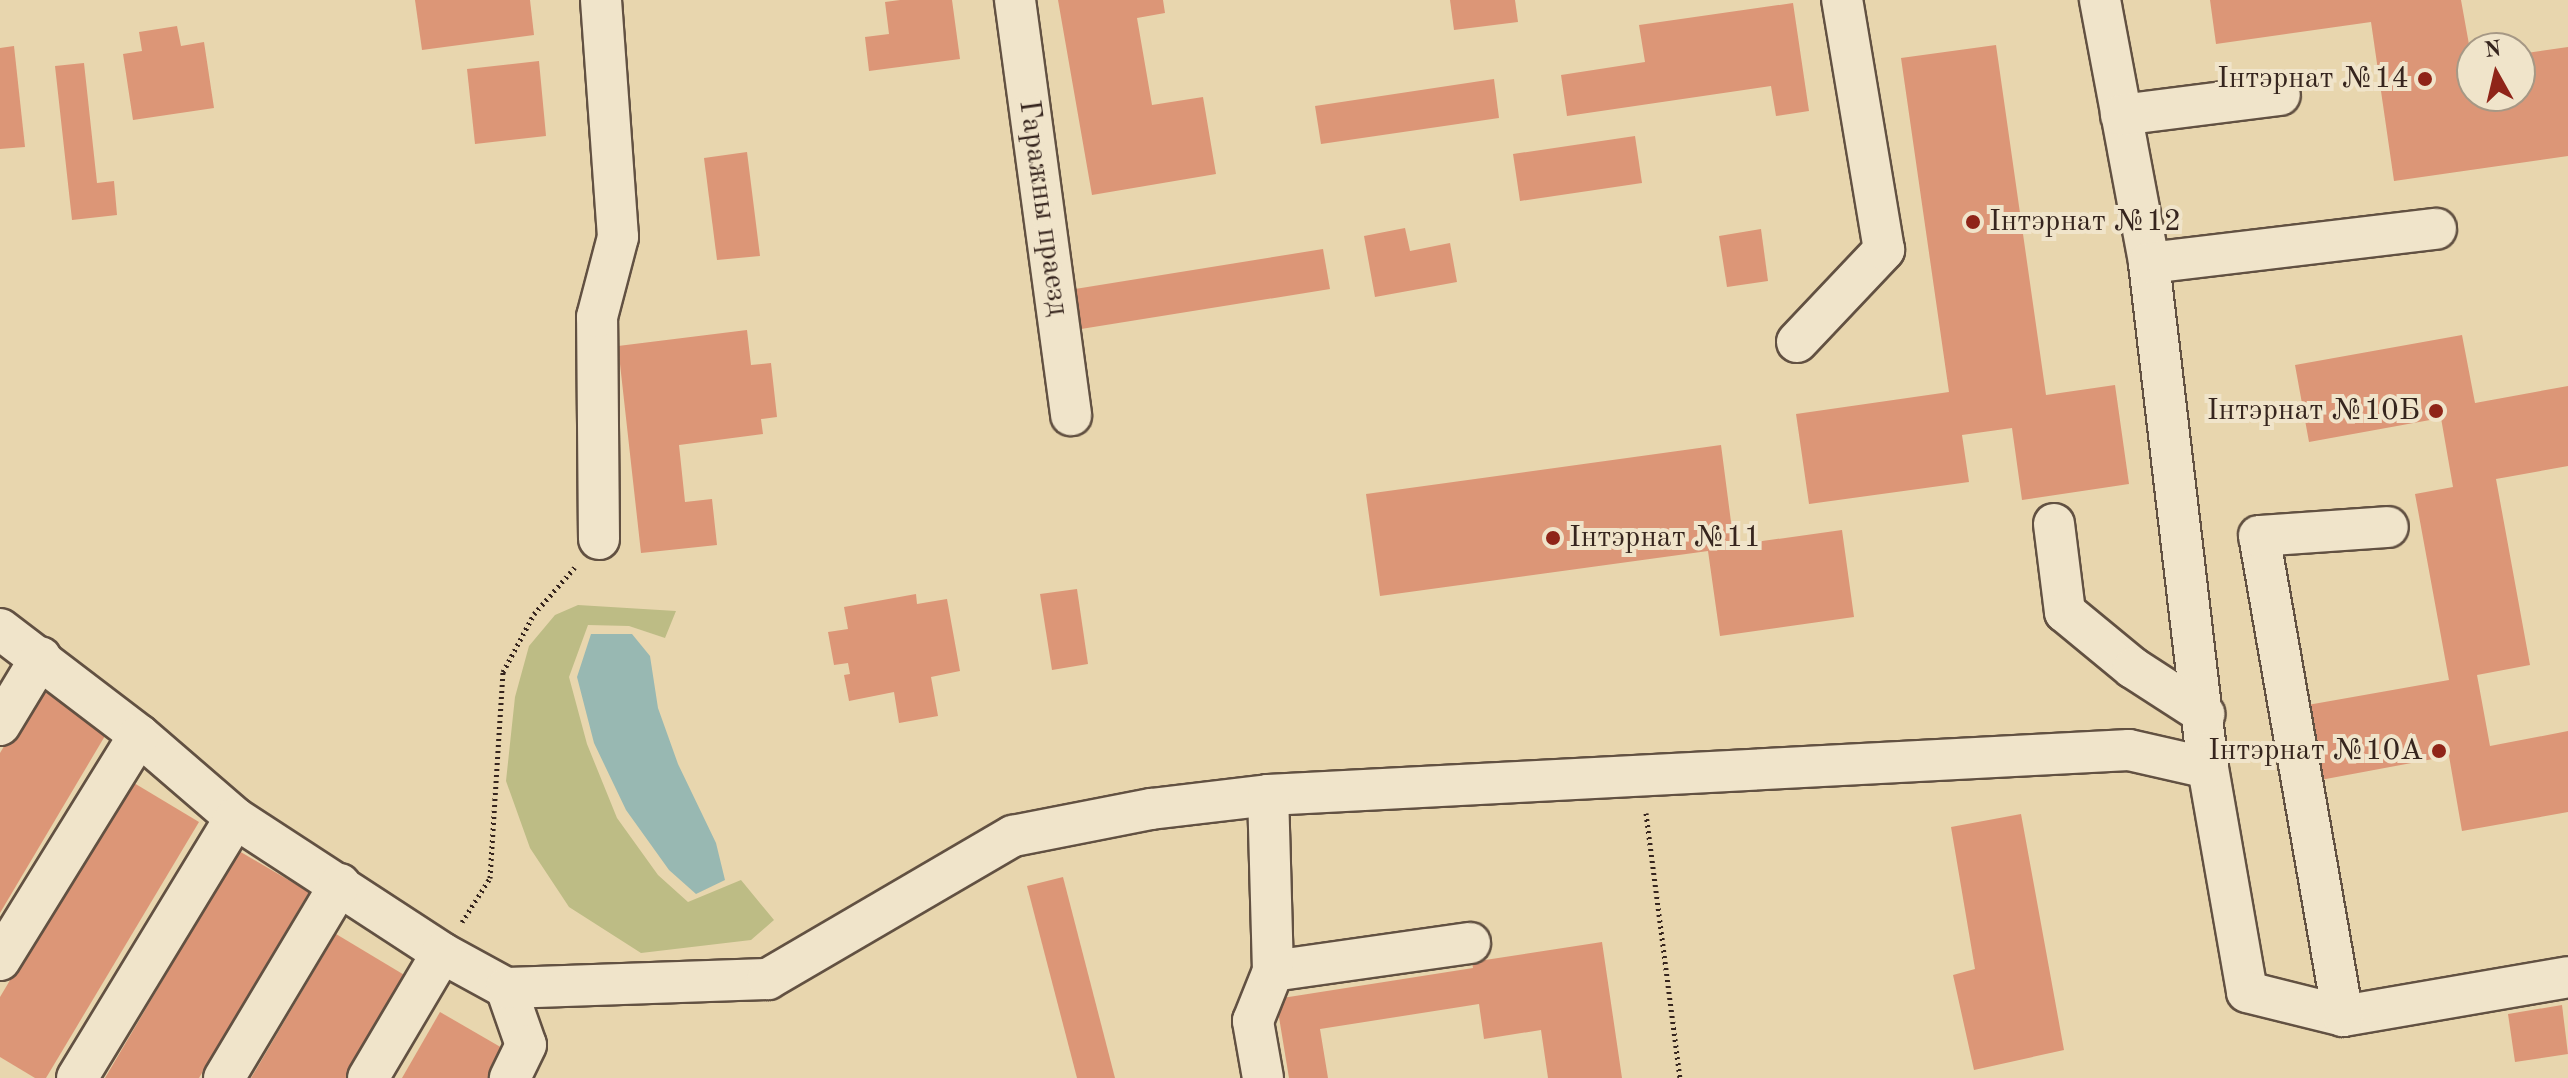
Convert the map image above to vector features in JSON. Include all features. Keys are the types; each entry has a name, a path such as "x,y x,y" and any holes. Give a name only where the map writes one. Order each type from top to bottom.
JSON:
{"street":[{"path":"599,539 597,317 618,237 601,0"},
{"name":"Гаражны праезд","path":"1015,0 1071,415"},
{"path":"2100,0 2149,263 2208,768 2247,992 2343,1016 2568,977"},
{"path":"1797,342 1884,250 1853,1"},
{"path":"2121,115 2280,95"},
{"path":"2149,263 2436,229"},
{"path":"2054,524 2065,612 2133,668 2204,714"},
{"path":"2343,1016 2259,536 2388,527"},
{"path":"0,629 41,657 139,735 235,818 442,953 506,988 768,979 1013,836 1151,809 1268,795 2129,750 2208,768"},
{"path":"0,725 41,657"},
{"path":"0,960 139,735"},
{"path":"1263,1078 1253,1021 1273,971 1268,795"},
{"path":"77,1078 235,818"},
{"path":"224,1078 340,884"},
{"path":"1273,971 1470,943"},
{"path":"368,1078 442,953"},
{"path":"506,988 526,1045 510,1078"}],"path":[{"path":"442,953 490,878 503,672 534,614 599,539"},
{"path":"1641,775 1680,1078"}],"shaded area":[{"path":"578,605 676,611 665,638 629,626 588,625 569,677 587,744 617,818 658,875 688,902 741,880 774,920 751,940 641,953 569,907 530,848 506,781 515,697 529,646 555,615"}],"water":[{"path":"591,634 632,634 650,656 658,708 678,764 716,843 725,880 696,894 669,870 626,810 594,743 577,677"}],"building":[{"path":"415,0 530,0 534,35 422,50"},
{"path":"952,0 960,59 869,71 865,37 889,34 885,2"},
{"path":"1058,0 1163,0 1165,13 1137,18 1152,105 1203,97 1216,174 1092,195"},
{"path":"1450,0 1515,0 1518,22 1454,30"},
{"name":"Інтэрнат №14","path":"2210,0 2461,0 2467,32 2456,32 2456,112 2536,112 2536,52 2568,47 2568,156 2394,181 2371,22 2216,44"},
{"path":"1793,3 1809,111 1776,116 1771,86 1567,116 1561,75 1645,62 1639,25"},
{"path":"177,26 181,46 204,42 214,108 133,120 123,54 142,51 139,32"},
{"name":"Інтэрнат №12","path":"1996,45 2046,395 2115,385 2129,484 2022,500 2012,428 1962,435 1969,482 1809,504 1796,414 1949,392 1901,58"},
{"path":"14,46 25,147 0,149 0,48"},
{"path":"539,61 546,136 475,144 467,69"},
{"path":"84,63 97,183 114,181 117,215 72,220 55,66"},
{"path":"1494,79 1499,118 1321,144 1315,106"},
{"path":"1635,136 1642,183 1520,201 1513,154"},
{"path":"747,152 760,256 717,260 704,158"},
{"path":"1405,228 1410,251 1450,243 1457,282 1375,297 1364,236"},
{"path":"1761,229 1768,281 1727,287 1719,236"},
{"path":"1323,249 1330,289 1081,329 1075,289"},
{"path":"747,330 751,365 771,363 777,417 761,419 763,434 679,445 685,502 712,499 717,545 641,553 618,346"},
{"path":"2462,335 2475,403 2568,386 2568,466 2496,479 2530,665 2477,675 2490,746 2568,731 2568,812 2462,831 2449,756 2315,781 2302,706 2449,680 2415,494 2453,487 2441,418 2309,442 2295,365"},
{"name":"Інтэрнат №11","path":"1721,445 1734,545 1842,530 1854,617 1720,636 1708,551 1380,596 1366,494"},
{"path":"1077,589 1088,664 1052,670 1040,594"},
{"path":"916,594 917,604 947,599 960,671 931,677 938,716 899,723 894,692 849,701 844,675 850,674 848,663 834,665 828,632 848,629 844,607"},
{"path":"44,678 115,719 0,913 0,753"},
{"path":"129,780 199,822 46,1078 35,1078 0,1057 0,997"},
{"path":"2021,814 2064,1050 1974,1070 1953,975 1975,969 1951,827"},
{"path":"239,851 309,892 199,1078 105,1078"},
{"path":"1063,877 1115,1078 1077,1078 1027,886"},
{"path":"336,934 406,976 346,1078 251,1078"},
{"path":"1602,942 1622,1078 1548,1078 1541,1030 1484,1039 1479,1004 1320,1029 1328,1078 1289,1078 1276,999 1473,968 1472,962"},
{"path":"2562,1005 2568,1054 2515,1062 2508,1014"},
{"path":"440,1012 511,1053 496,1078 402,1078"}],"place":[{"name":"Інтэрнат №14","path":"2425,79"},
{"name":"Інтэрнат №12","path":"1973,222"},
{"name":"Інтэрнат №10Б","path":"2436,411"},
{"name":"Інтэрнат №11","path":"1553,538"},
{"name":"Інтэрнат №10А","path":"2439,751"}]}
